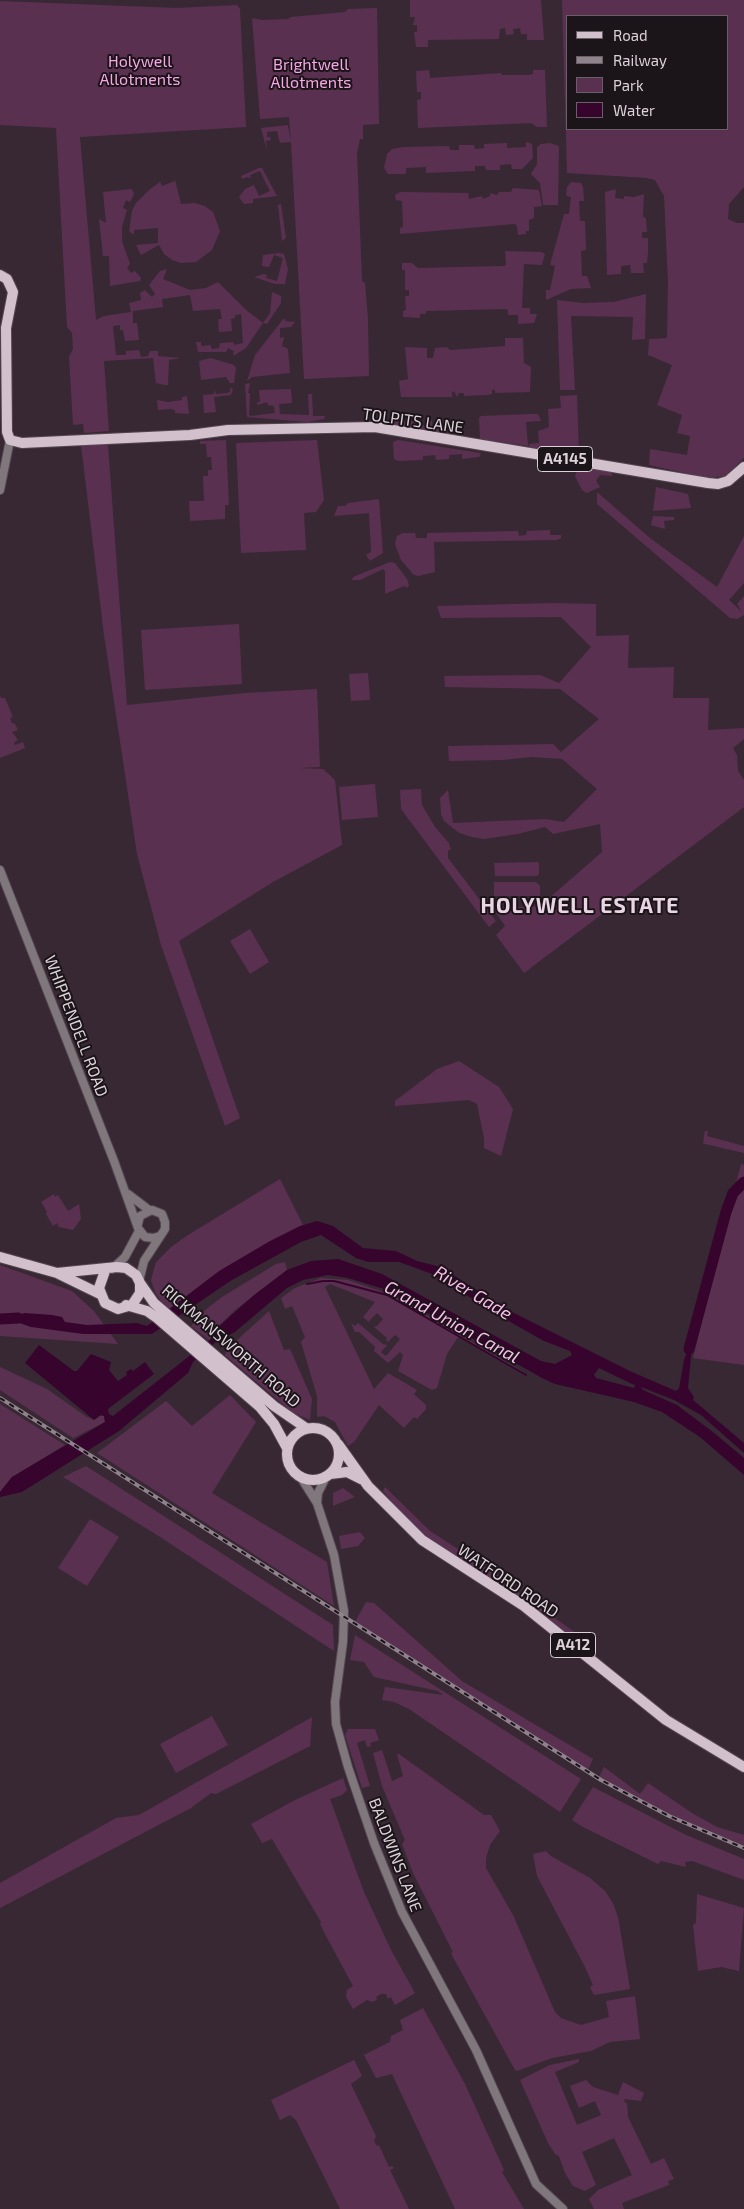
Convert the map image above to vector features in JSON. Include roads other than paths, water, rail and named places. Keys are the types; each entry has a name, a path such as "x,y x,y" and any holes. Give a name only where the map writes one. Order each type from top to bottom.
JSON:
{"main road":[{"path":"0,275 7,279 13,292 6,328 5,363 7,432 10,440"},
{"name":"TOLPITS LANE","path":"10,440 22,443 183,436 239,429 375,427 708,483 718,484 728,480 744,467"},
{"path":"0,1257 57,1273 100,1294"},
{"path":"57,1273 109,1268 126,1268 132,1272 139,1282 137,1298 132,1304 126,1304 122,1309 112,1308 105,1303 100,1294 99,1283 109,1268"},
{"name":"RICKMANSWORTH ROAD","path":"139,1282 161,1315 235,1380 270,1419 287,1448"},
{"name":"RICKMANSWORTH ROAD","path":"126,1304 161,1315"},
{"name":"RICKMANSWORTH ROAD","path":"235,1380 306,1428"},
{"name":"A412","path":"306,1428 318,1427 326,1430 338,1444"},
{"path":"287,1448 293,1438 306,1428"},
{"path":"328,1476 340,1460 338,1444"},
{"name":"WATFORD ROAD","path":"338,1444 362,1479 396,1516 431,1547 524,1606 666,1720 744,1767"},
{"name":"A412","path":"287,1448 290,1467 300,1476"},
{"path":"300,1476 313,1480 347,1472 362,1479"}],"street":[{"path":"0,490 10,440"},
{"name":"WHIPPENDELL ROAD","path":"0,870 126,1192 138,1228"},
{"name":"WHIPPENDELL ROAD","path":"126,1192 148,1210"},
{"path":"109,1268 125,1257 138,1228 140,1216 148,1210 156,1211 164,1217 165,1229 144,1261 139,1282"},
{"path":"138,1228 149,1238 160,1236"},
{"name":"BALDWINS LANE","path":"300,1476 317,1503 334,1555 344,1611 343,1642 335,1695 336,1724 374,1843 402,1912 476,2050 526,2165 536,2184 563,2209"},
{"path":"317,1503 318,1492 328,1476"}],"water":[{"name":"Grand Union Canal","path":"317,1221 333,1226 363,1248 396,1251 417,1261 441,1267 508,1310 632,1372 676,1391 679,1388 684,1360 693,1335 688,1388 694,1397 693,1400 744,1443 744,1453 701,1415 674,1400 641,1387 643,1390 677,1405 744,1458 744,1475 700,1437 662,1412 634,1402 555,1384 387,1290 348,1278 328,1275 303,1280 287,1288 235,1332 217,1341 193,1362 188,1373 119,1431 22,1492 0,1497 0,1492 12,1477 105,1422 104,1416 101,1415 94,1420 25,1363 39,1345 74,1371 77,1371 91,1354 111,1362 109,1370 118,1381 127,1375 126,1372 131,1369 133,1371 145,1362 154,1374 108,1409 109,1414 113,1416 211,1339 219,1326 254,1295 287,1270 311,1261 338,1259 382,1274 541,1361 555,1364 572,1355 570,1351 544,1341 432,1274 399,1262 368,1262 356,1258 321,1235 301,1242 232,1280 152,1334 83,1334 31,1327 5,1318 25,1313 52,1315 62,1317 65,1322 87,1325 137,1323 147,1326 219,1271 300,1226","holes":["599,1368 635,1385 634,1388 596,1378 594,1375"]}],"waterway":[{"name":"River Gade","path":"689,1349 726,1212 733,1193 744,1182"},
{"name":"Grand Union Canal","path":"307,1284 334,1281 387,1295 526,1375"},
{"name":"River Gade","path":"0,1319 18,1318"}],"railway":[{"path":"0,1398 601,1780 669,1816 744,1848"}],"district":[{"name":"HOLYWELL ESTATE","path":"580,906"}],"park label":[{"name":"Holywell Allotments","path":"140,71"},
{"name":"Brightwell Allotments","path":"311,74"}]}
